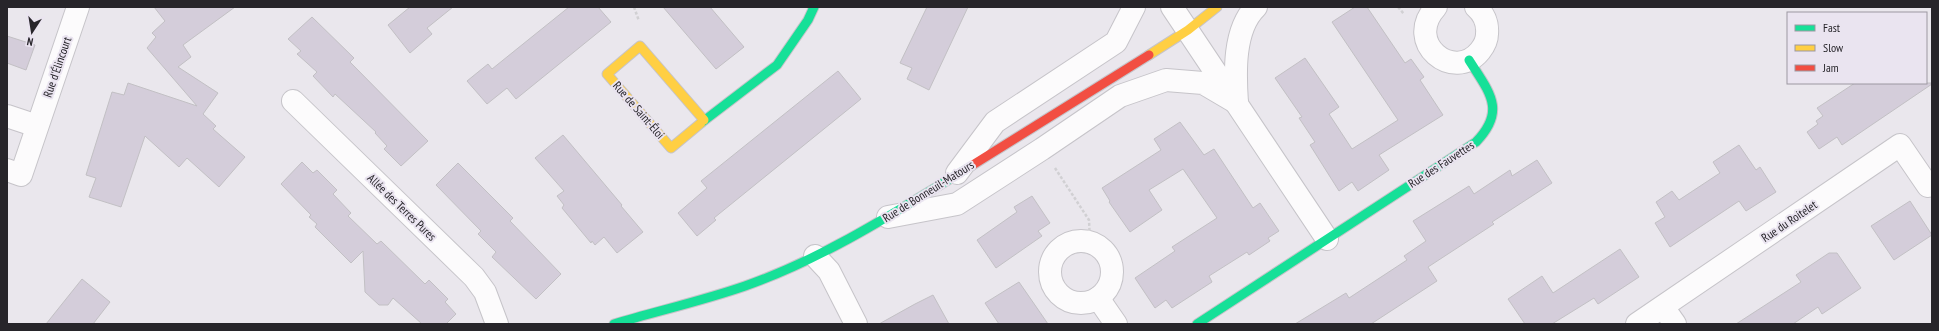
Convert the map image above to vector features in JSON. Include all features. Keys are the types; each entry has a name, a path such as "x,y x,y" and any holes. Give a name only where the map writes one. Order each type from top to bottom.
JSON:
{"street":[{"name":"Rue d'Élincourt","path":"14,172 37,126 78,7"},
{"name":"Rue de Saint-Éloi","path":"704,120 640,46 607,74 671,148 704,120 777,65 808,20 814,7"},
{"path":"957,173 995,122 1116,42 1134,7"},
{"path":"1172,7 1327,239"},
{"name":"Rue de Bonneuil-Matours","path":"614,324 745,286 815,256 886,218 957,173 1028,131 1188,30 1217,7"},
{"path":"1237,103 1235,64 1243,27 1250,13 1256,7"},
{"path":"1436,7 1426,22 1424,31 1426,40 1435,54 1451,62 1469,60 1477,55 1483,47 1487,38 1488,28 1486,19 1476,7"},
{"name":"Rue des Fauvettes","path":"1197,324 1476,142 1487,132 1493,122 1492,98 1469,60"},
{"path":"886,218 957,204 1120,96 1166,80 1203,82 1237,103"},
{"name":"Allée des Terres Pures","path":"293,101 474,277 485,292 497,324"},
{"path":"7,116 37,126"},
{"name":"Rue du Roitelet","path":"1637,324 1669,315 1900,145 1928,186"},
{"path":"1080,241 1090,242 1099,247 1106,254 1111,263 1112,273 1110,283 1105,292 1098,298 1088,302 1078,303 1068,300 1059,294 1053,286 1050,276 1053,261 1061,248 1070,243 1080,241"},
{"path":"815,256 829,272 856,324"},
{"path":"1098,298 1116,324"}],"path":[{"path":"1042,149 1089,220 1090,242"}],"building":[{"path":"154,7 235,7 183,45 191,57 178,67 218,93 203,114 216,126 213,129 245,157 219,187 187,158 179,167 145,136 121,207 89,197 96,178 86,175 112,92 124,95 128,83 197,106 147,48 156,37 152,33 165,21"},
{"path":"410,7 453,7 427,28 432,34 410,53 388,25"},
{"path":"569,7 598,7 611,22 516,99 507,88 487,104 467,81 488,64 492,69"},
{"path":"663,7 710,7 744,47 716,69"},
{"path":"927,7 968,7 929,90 907,79 912,68 900,63"},
{"path":"1355,7 1367,7 1405,63 1411,59 1424,77 1420,80 1443,115 1379,155 1389,170 1358,191 1352,182 1339,191 1310,145 1315,142 1299,118 1302,117 1275,78 1305,58 1339,107 1329,114 1352,149 1398,120 1332,22"},
{"path":"312,17 354,58 350,62 428,141 401,166 384,149 387,146 375,133 376,132 335,94 333,97 313,76 317,72 297,54 301,51 288,39"},
{"path":"7,36 35,45 26,70 7,63"},
{"path":"838,71 861,99 714,218 716,220 697,236 678,213 707,188 701,181"},
{"path":"1932,83 1842,145 1837,137 1819,149 1807,132 1818,124 1816,121 1823,116 1817,108 1853,84"},
{"path":"1180,122 1204,155 1214,149 1253,208 1260,203 1279,231 1268,238 1270,241 1249,255 1247,252 1209,276 1212,282 1172,308 1166,300 1155,308 1135,278 1175,251 1172,247 1217,218 1183,169 1149,190 1162,210 1130,232 1109,202 1110,201 1102,188 1161,150 1154,139"},
{"path":"563,135 643,232 617,253 604,237 595,245 592,241 591,243 562,208 564,205 557,196 564,191 535,158"},
{"path":"1739,145 1756,170 1760,167 1776,192 1746,211 1739,201 1670,247 1655,223 1665,217 1656,202 1672,191 1679,200 1720,173 1713,162"},
{"path":"1537,160 1552,183 1492,222 1494,224 1428,267 1437,281 1371,324 1295,324 1346,293 1349,298 1407,260 1404,256 1426,241 1413,221 1469,186 1474,194 1510,170 1512,176"},
{"path":"302,162 313,173 317,170 337,190 333,194 351,213 348,216 377,244 381,241 425,284 429,280 448,299 445,302 456,314 446,324 422,324 393,298 388,305 379,305 365,292 363,251 351,263 315,227 317,224 309,217 311,215 281,184"},
{"path":"458,163 513,218 510,221 561,274 536,299 492,257 496,252 478,234 481,231 436,185"},
{"path":"1032,196 1050,223 1038,231 1042,236 996,268 977,240 1017,212 1014,207"},
{"path":"1910,201 1932,235 1894,260 1871,226"},
{"path":"1620,249 1639,277 1598,304 1594,298 1552,324 1525,324 1508,299 1542,276 1553,293"},
{"path":"1829,253 1837,253 1861,288 1822,314 1818,307 1793,324 1736,324 1801,282 1796,275"},
{"path":"82,279 110,302 93,324 46,324"},
{"path":"1019,282 1048,324 999,324 985,303"},
{"path":"933,295 949,324 879,324 915,304"}],"traffic: fast":[{"path":"701,123 777,65 808,20 814,7"},
{"path":"1197,324 1476,142 1485,131 1491,120 1493,110 1492,101 1488,92 1469,60"},
{"path":"614,324 745,286 775,275 804,262 861,232 971,166"}],"traffic: slow":[{"path":"1149,55 1188,30 1217,7"},
{"path":"701,123 671,148 607,74 640,46 704,120"}],"traffic: jam":[{"path":"971,166 1149,55"}]}
